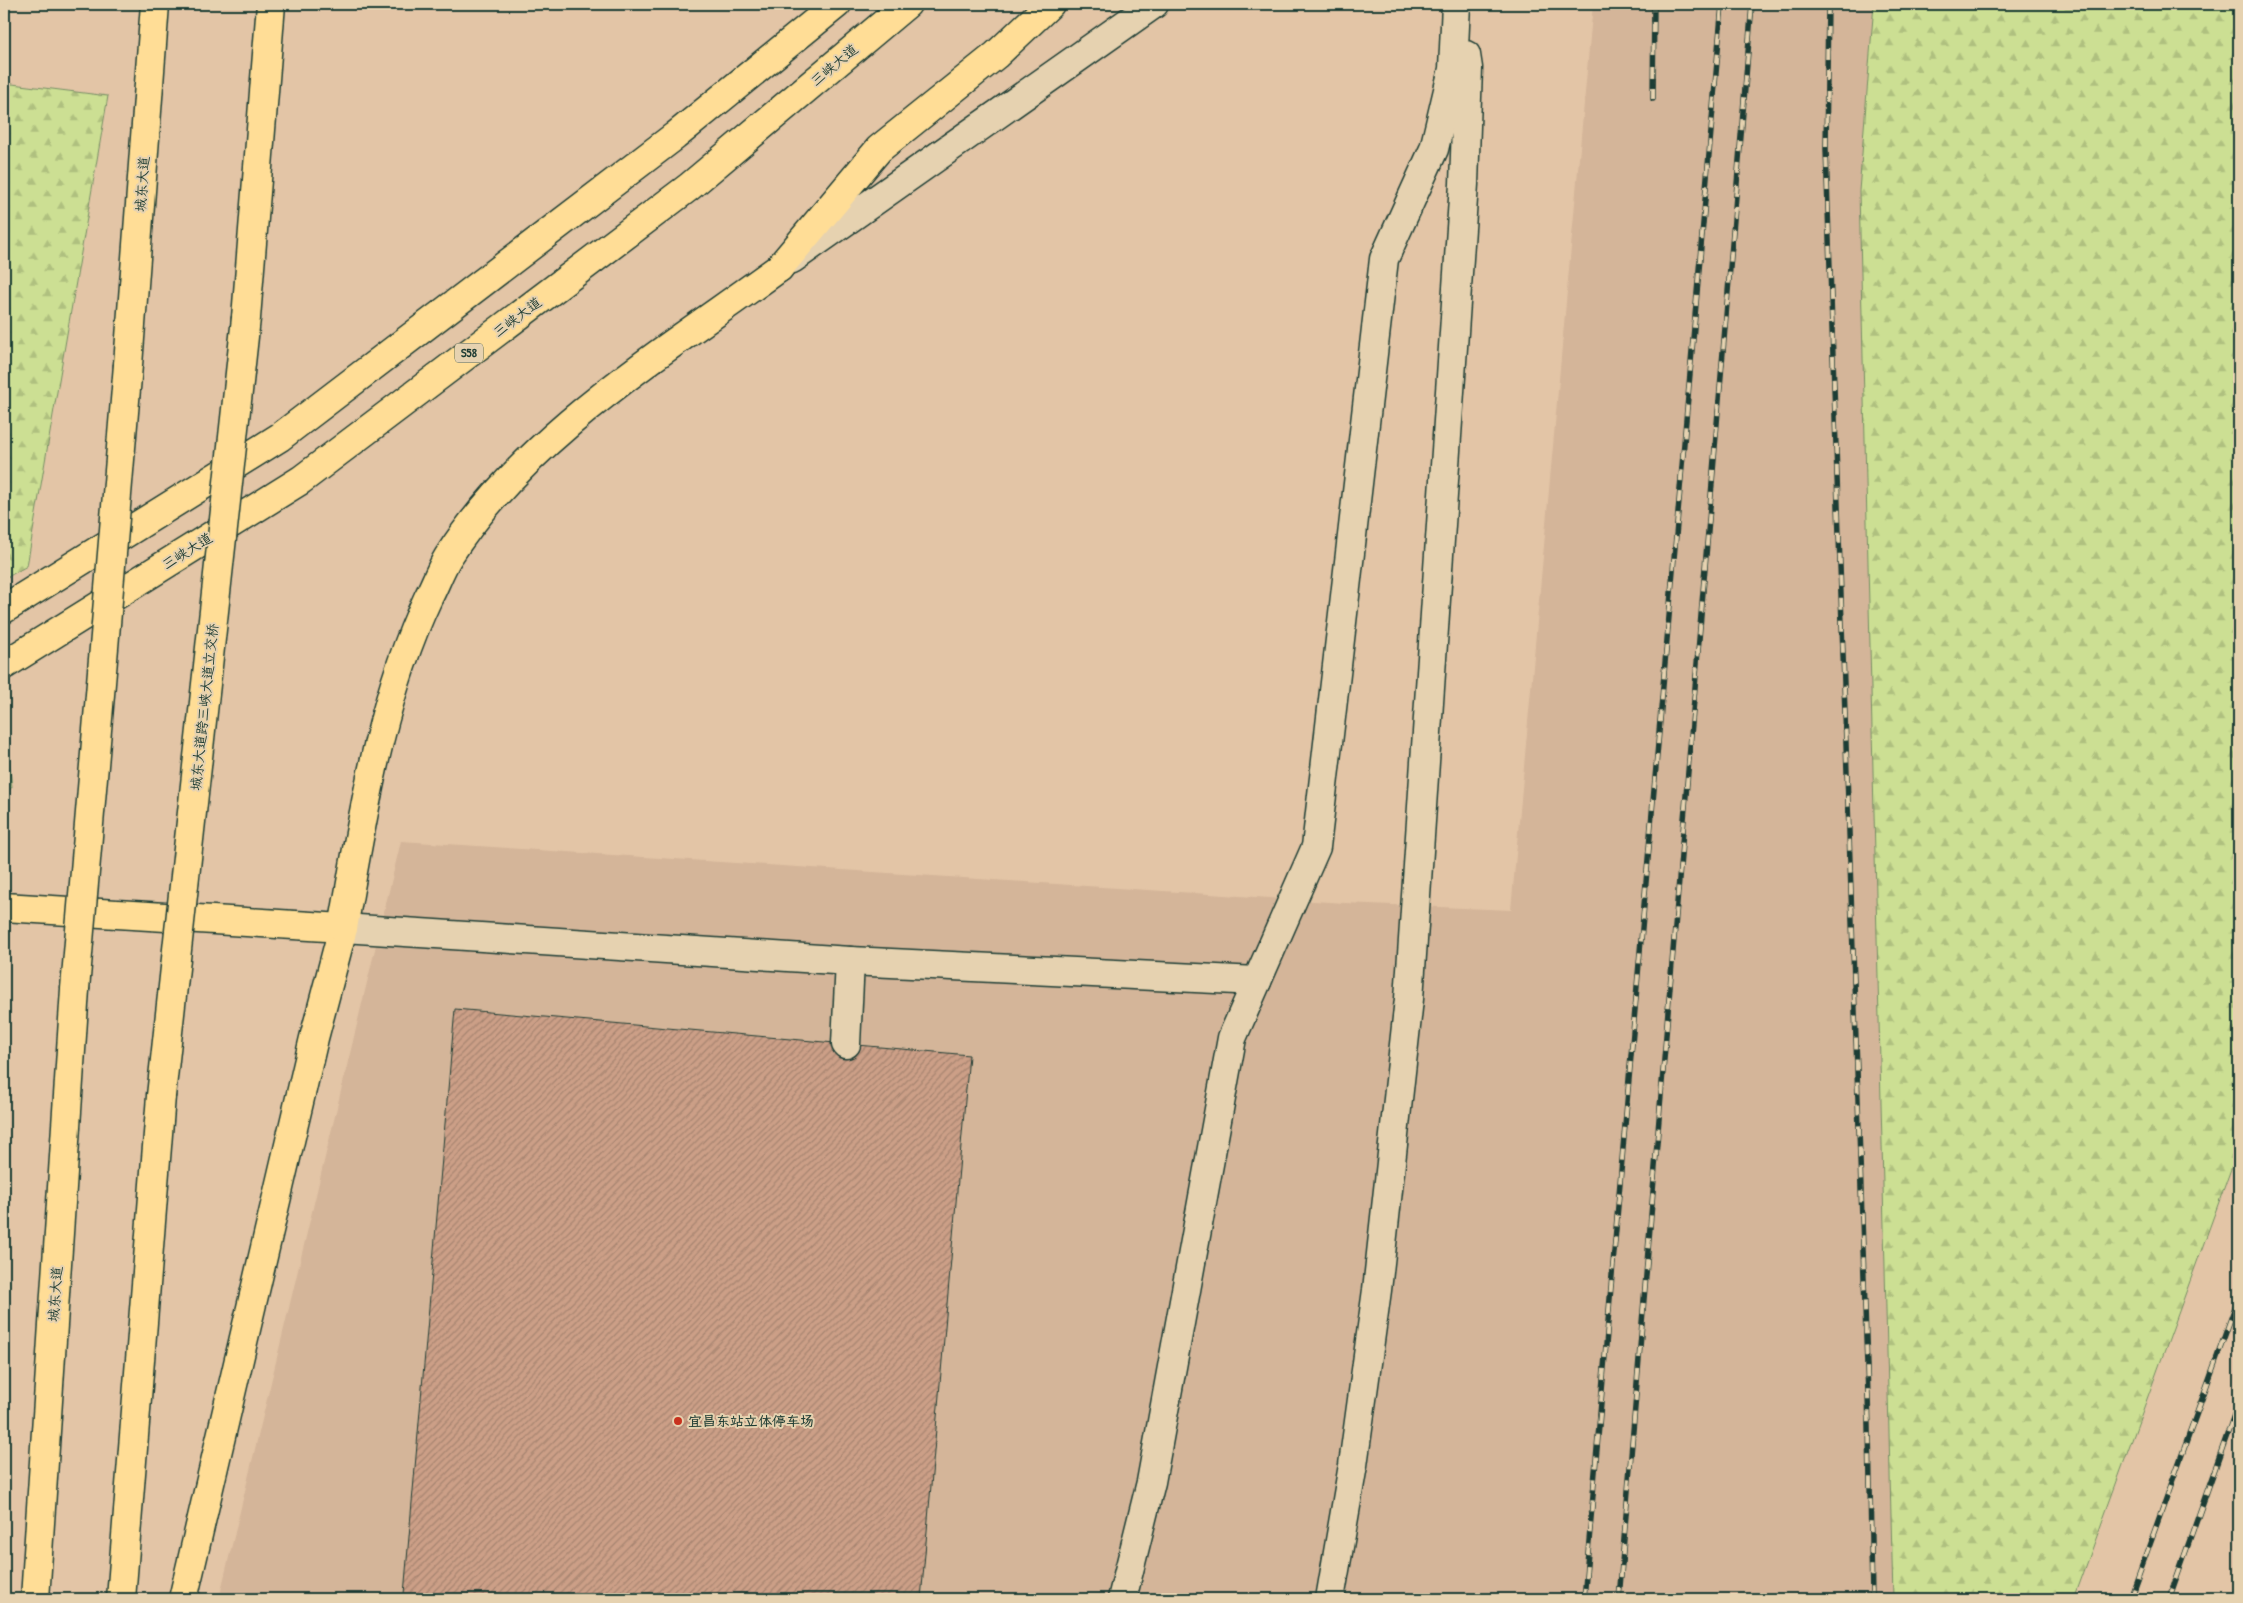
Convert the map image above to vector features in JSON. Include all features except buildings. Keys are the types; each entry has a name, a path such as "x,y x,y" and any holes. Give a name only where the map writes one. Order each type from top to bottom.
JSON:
{"main road":[{"name":"城东大道","path":"35,1599 75,989 128,365 155,4"},
{"name":"城东大道跨三峡大道立交桥","path":"121,1599 161,1096 246,318 271,4"},
{"path":"4,609 280,437 675,136 837,4"},
{"name":"三峡大道","path":"4,665 301,480 689,187 907,4"},
{"path":"183,1599 314,1038 343,928 365,803 387,708 409,638 448,558 497,491 588,407 779,268 879,149 996,56 1050,4"},
{"path":"4,907 343,928"}],"lane":[{"path":"779,268 1154,4"},
{"path":"1122,1599 1151,1482 1232,1038 1316,847 1384,259 1434,150 1453,69 1458,4"},
{"path":"1330,1599 1353,1465 1377,1290 1409,999 1464,184 1468,68 1458,4"},
{"path":"343,928 850,962 1257,981"},
{"path":"846,1044 850,962"}],"shaded area":[{"path":"1593,4 1874,4 1859,191 1893,1599 219,1599 401,841 1345,903 1511,910"}],"green space":[{"path":"1874,4 2239,4 2239,1147 2074,1599 1893,1599 1859,191"},
{"path":"4,83 108,96 27,566 4,579"},
{"path":"8,752 12,787 4,796 4,754"}],"railway":[{"path":"1653,99 1654,4"},
{"path":"1584,1599 1722,4"},
{"path":"1619,1599 1752,4"},
{"path":"1828,4 1826,149 1869,1426 1872,1599"},
{"path":"2130,1599 2239,1296"},
{"path":"2169,1599 2239,1401"}],"place":[{"name":"宜昌东站立体停车场","path":"678,1421"}]}
